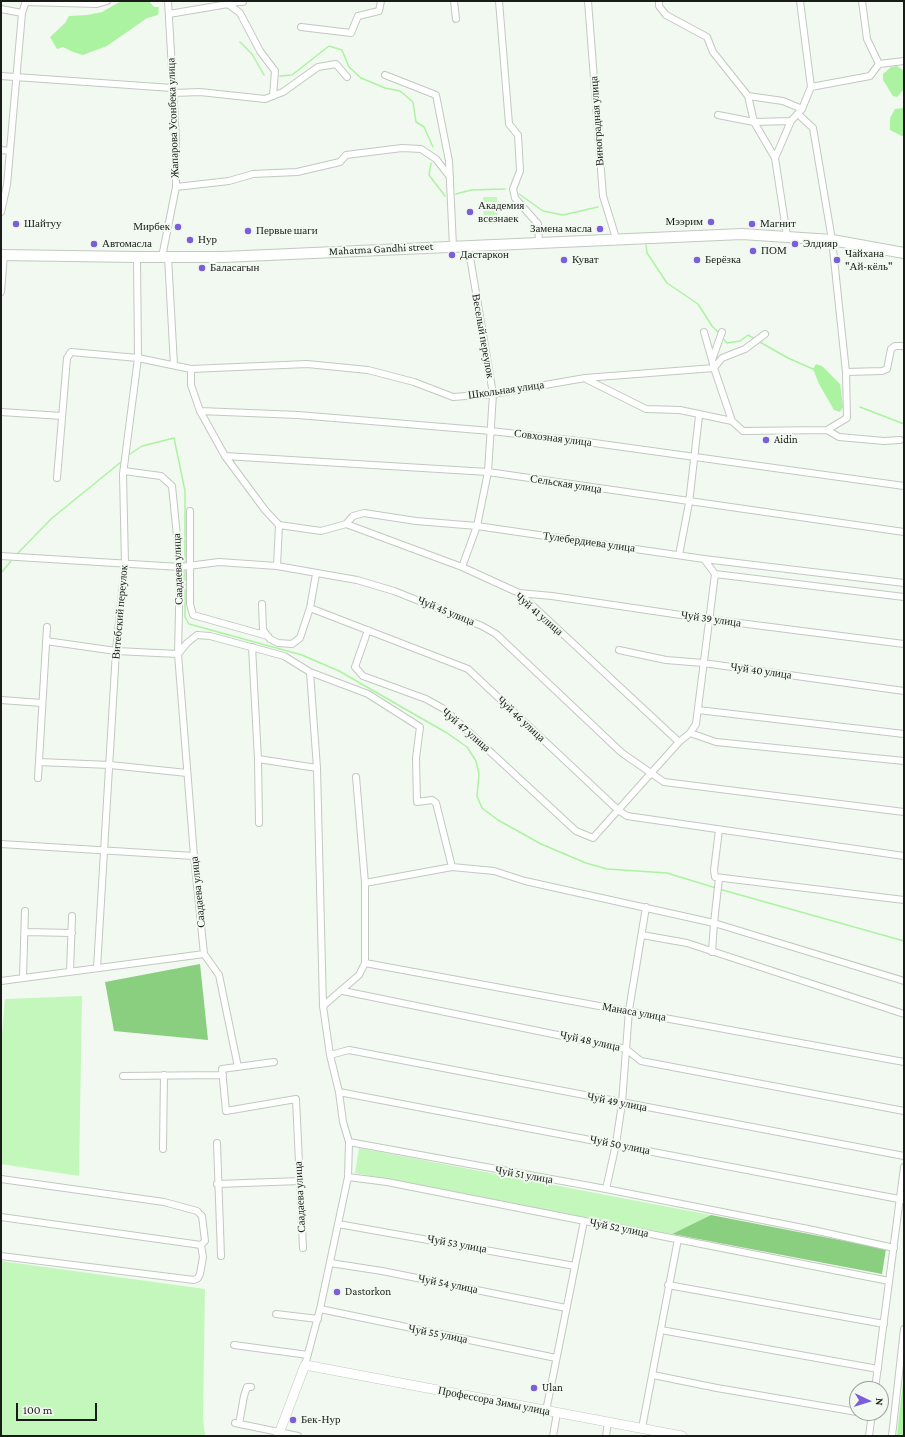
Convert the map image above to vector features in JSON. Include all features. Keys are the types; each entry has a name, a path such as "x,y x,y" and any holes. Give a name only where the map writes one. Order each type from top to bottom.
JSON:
{"main road":[{"name":"Mahatma Gandhi street","path":"2,255 137,257 223,256 616,238 742,234 832,240 904,253"}],"street":[{"path":"1,212 7,185 22,13 26,2 97,4 107,1"},
{"name":"Жапарова Усонбека улица","path":"165,257 176,187 168,1"},
{"path":"301,26 351,33 358,16 380,11 381,1"},
{"path":"454,1 456,19"},
{"path":"499,1 509,124 518,135 520,171 513,190 515,198 538,224 539,242"},
{"name":"Виноградная улица","path":"588,1 603,196 616,238"},
{"path":"659,1 659,6 666,15 707,38 713,52 748,96 754,122 775,158 787,236"},
{"path":"775,158 791,121 802,109 811,87 800,1"},
{"path":"862,1 867,39 879,64"},
{"path":"169,14 205,6 230,5 237,2 243,2"},
{"path":"230,5 240,13 260,51 275,71 273,96"},
{"path":"1,9 22,13"},
{"path":"811,87 870,76 879,64 904,61"},
{"path":"1,76 172,91 200,92 265,99 283,92 318,67 336,64 347,77"},
{"path":"385,75 436,95 449,161 453,246"},
{"path":"748,96 783,101 802,109"},
{"path":"798,114 813,128 832,240 846,372 846,418 827,430"},
{"path":"718,115 754,122 791,121"},
{"path":"176,187 229,181 253,174 297,172 340,162 346,155 402,148 421,149 436,158 450,177"},
{"path":"1,150 10,151"},
{"name":"Веселый переулок","path":"462,567 477,526 488,472 493,394 468,245"},
{"path":"1,292 2,255"},
{"name":"Витебский переулок","path":"97,968 116,651 124,564 124,471 138,358 137,257"},
{"path":"165,257 174,365"},
{"path":"704,332 732,422"},
{"path":"712,360 722,332"},
{"path":"714,368 722,358 744,348 765,334"},
{"path":"846,372 882,371 887,369 892,349 895,346 904,346"},
{"name":"Школьная улица","path":"62,416 68,354 74,352 138,358 191,369 315,365 368,370 414,382 453,397 493,394 585,378 714,368"},
{"path":"191,369 191,385 200,411 225,456 265,510 279,524 277,566"},
{"path":"585,378 646,409 680,410 699,416 732,422 743,431 827,430 839,437 884,441 900,440"},
{"name":"Совхозная улица","path":"200,411 298,415 491,431 694,456 904,486"},
{"path":"1,412 62,416 57,478"},
{"path":"679,556 689,503 699,416"},
{"name":"Сельская улица","path":"225,456 488,472 689,503 904,532"},
{"name":"Саадаева улица","path":"124,471 161,476 172,486 180,567 178,654 194,856 204,954 219,975 238,1067"},
{"path":"190,511 190,604 193,615 268,636"},
{"name":"Тулебердиева улица","path":"279,524 321,531 346,524 353,516 364,513 416,521 477,526 679,556 904,583"},
{"name":"Чуй 41 улица","path":"346,524 462,567 519,594 679,742"},
{"path":"1,556 124,564"},
{"path":"618,810 679,742 690,733 696,724 715,574 704,559"},
{"name":"Чуй 45 улица","path":"124,564 180,567 219,562 277,566 357,580 394,590 482,626 496,634 622,754 664,782 904,812"},
{"path":"262,604 263,630 270,639 278,643 292,644 300,638 310,608 316,574"},
{"path":"715,574 904,597"},
{"name":"Чуй 39 улица","path":"519,594 552,596 609,603 708,620 904,644"},
{"name":"Чуй 46 улица","path":"310,608 468,669 618,810 627,816 904,856"},
{"path":"38,778 47,627"},
{"name":"Чуй 47 улица","path":"368,630 355,667 364,676 426,700 444,709 576,831 593,838 618,810"},
{"path":"46,642 116,651 178,654 187,643 197,635 210,636 252,646 284,656 310,672 368,694 420,727 416,758 417,802 432,800 436,803 452,867"},
{"path":"252,646 258,759 259,823"},
{"name":"Чуй 40 улица","path":"619,650 666,660 703,663 904,691"},
{"path":"279,1434 305,1365 318,1318 348,1177 349,1142 343,1122 339,1092 330,1055 323,1006 317,768 310,672"},
{"path":"1,700 42,703"},
{"path":"698,710 904,734"},
{"path":"690,733 716,742 904,761"},
{"path":"258,759 317,768"},
{"path":"39,762 110,765 187,773"},
{"path":"323,1006 343,991 359,975 365,963 366,883 356,776"},
{"path":"722,830 714,870 715,877 904,900"},
{"path":"1,844 194,856"},
{"path":"366,883 452,867 494,871 525,881 714,923 904,981"},
{"path":"712,952 719,878"},
{"path":"606,1189 616,1144 622,1103 629,1010 646,907"},
{"path":"23,977 25,911"},
{"path":"70,972 72,916"},
{"path":"25,932 72,933"},
{"path":"642,935 687,944 904,1014"},
{"path":"1,981 204,954"},
{"name":"Манаса улица","path":"365,963 629,1010 904,1062"},
{"name":"Чуй 48 улица","path":"343,991 626,1049 641,1060 904,1111"},
{"name":"Чуй 49 улица","path":"330,1055 350,1050 904,1156"},
{"path":"123,1076 223,1075 222,1069 274,1062"},
{"name":"Саадаева улица","path":"223,1075 226,1111 296,1099 303,1248"},
{"path":"163,1149 164,1076"},
{"name":"Чуй 50 улица","path":"339,1092 902,1200"},
{"name":"Чуй 51 улица","path":"349,1142 606,1189 813,1230 894,1248"},
{"path":"217,1143 217,1184 221,1256"},
{"path":"876,1381 889,1280 902,1200 904,1167"},
{"name":"Чуй 52 улица","path":"348,1177 387,1182 889,1280"},
{"path":"1,1179 164,1202 197,1211 202,1216 205,1241 201,1245"},
{"path":"217,1184 300,1181"},
{"path":"1,1216 201,1245"},
{"path":"546,1411 584,1221"},
{"name":"Чуй 53 улица","path":"338,1224 575,1266"},
{"path":"642,1428 653,1375 668,1285 678,1239"},
{"path":"1,1256 194,1280 198,1278 200,1274 203,1257 201,1245"},
{"name":"Чуй 54 улица","path":"330,1263 382,1271 566,1308"},
{"path":"668,1285 884,1324"},
{"name":"Чуй 55 улица","path":"320,1309 556,1358"},
{"path":"276,1314 318,1318"},
{"path":"892,1436 904,1329"},
{"path":"661,1330 878,1369"},
{"path":"234,1345 308,1355"},
{"name":"Профессора Зимы улица","path":"305,1365 682,1436"},
{"path":"653,1375 717,1388 849,1411"},
{"path":"251,1387 247,1387 237,1424 279,1434 298,1436"},
{"path":"552,1436 556,1413"},
{"path":"869,1436 870,1421"},
{"path":"606,1436 608,1422"}],"shaded area":[{"path":"121,1 149,1 154,7 159,7 158,15 147,18 107,46 83,55 63,47 57,49 50,37 65,23 69,16 102,12"},
{"path":"897,66 904,71 904,89 897,97 893,96 883,80 883,74 891,67"},
{"path":"904,108 904,137 890,130 890,118 895,109"},
{"path":"483,197 497,197 498,224 484,224"},
{"path":"816,364 822,366 840,384 843,407 840,412 834,410 819,384 813,369"},
{"path":"200,964 208,1040 114,1031 105,982"},
{"path":"82,996 79,1176 1,1164 1,1046 5,999"},
{"path":"359,1148 711,1215 672,1234 355,1173"},
{"path":"711,1215 886,1249 882,1274 672,1234"},
{"path":"1,1261 205,1289 203,1417 205,1436 1,1436"},
{"path":"904,1374 904,1436 897,1436 899,1417"}],"waterway":[{"path":"240,42 252,54 264,75"},
{"path":"280,76 292,75 329,46 342,50 349,67 361,78 385,88 400,91 413,102 416,122 424,127 433,147"},
{"path":"431,163 429,175 445,196"},
{"path":"456,194 471,190 505,189"},
{"path":"519,194 543,211 563,215 598,207"},
{"path":"646,245 647,253 667,283 698,304 712,326 720,334"},
{"path":"722,337 727,343 740,341 748,335 755,339"},
{"path":"758,341 788,358 813,369"},
{"path":"860,407 904,424"},
{"path":"130,454 142,446 174,438 185,491 185,562"},
{"path":"18,553 51,519 121,462"},
{"path":"1,573 11,561"},
{"path":"185,571 185,617 189,624 302,655 339,671 447,733 467,747 476,761 479,774 477,796 482,808 498,820 541,844 586,863 607,869 667,873 716,888"},
{"path":"719,889 904,941"}],"place":[{"name":"Академия всезнаек","path":"470,212"},
{"name":"Мээрим","path":"711,222"},
{"name":"Шайтуу","path":"16,224"},
{"name":"Магнит","path":"752,224"},
{"name":"Мирбек","path":"178,227"},
{"name":"Замена масла","path":"600,229"},
{"name":"Первые шаги","path":"248,231"},
{"name":"Нур","path":"190,240"},
{"name":"Автомасла","path":"94,244"},
{"name":"Элдияр","path":"795,244"},
{"name":"ПОМ","path":"753,251"},
{"name":"Дастаркон","path":"452,255"},
{"name":"Куват","path":"564,260"},
{"name":"Берёзка","path":"697,260"},
{"name":"Чайхана \"Ай-кёль\"","path":"837,260"},
{"name":"Баласагын","path":"202,268"},
{"name":"Aidin","path":"766,440"},
{"name":"Dastorkon","path":"337,1292"},
{"name":"Ulan","path":"534,1388"},
{"name":"Бек-Нур","path":"293,1420"}]}
